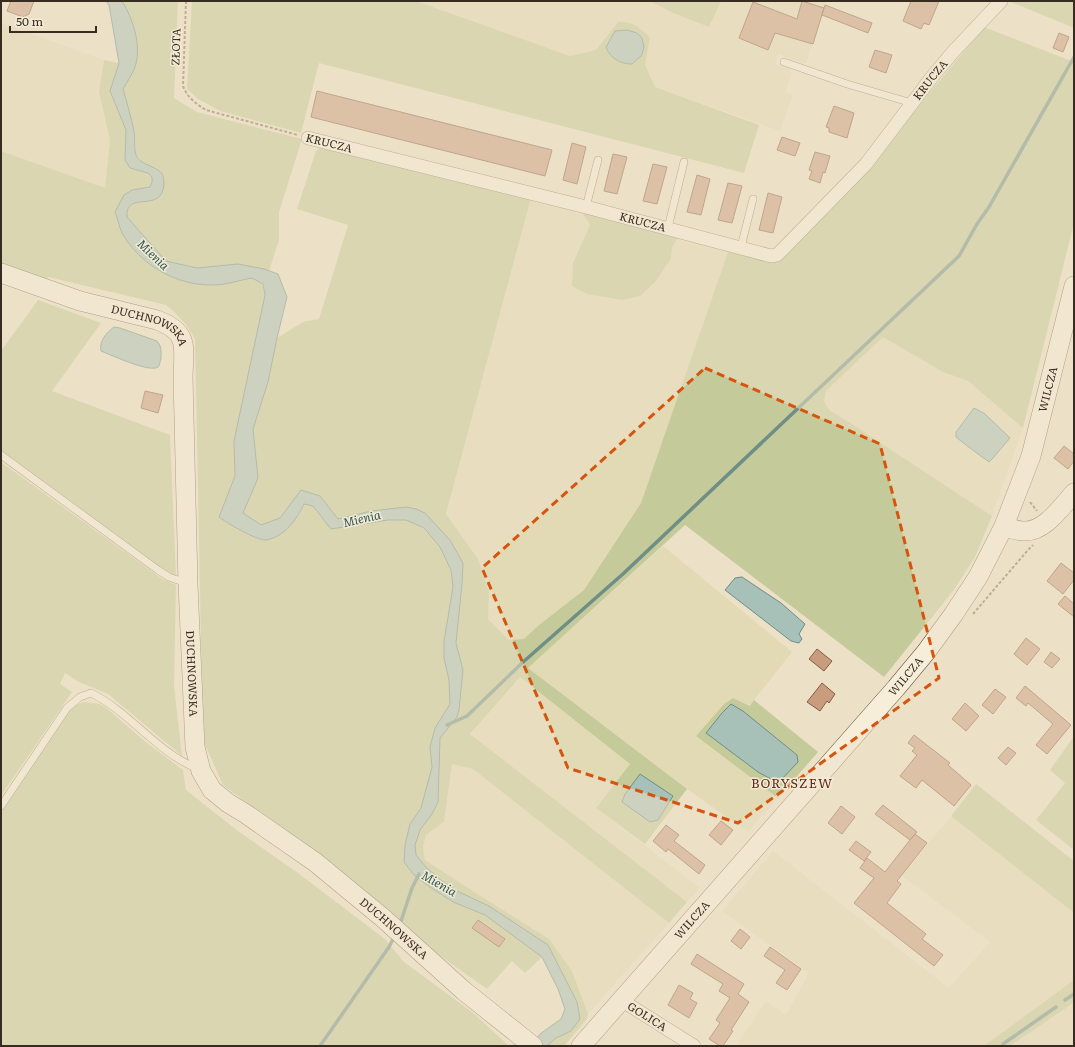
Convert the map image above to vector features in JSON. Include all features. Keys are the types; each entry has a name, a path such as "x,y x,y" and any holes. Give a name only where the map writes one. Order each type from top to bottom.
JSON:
{"street":[{"name":"KRUCZA","path":"308,138 586,207 771,256 777,255 866,164 953,52 1002,1"},
{"name":"DUCHNOWSKA","path":"1,273 80,301 157,320 175,329 183,341 188,584 195,747 201,771 212,790 228,803 315,862 397,931 464,991 531,1045"},
{"name":"WILCZA","path":"581,1046 926,652 953,615 978,576 1004,526 1031,456 1074,286"},
{"path":"1004,526 1015,530 1036,530 1044,525 1074,493"},
{"name":"GOLICA","path":"621,1000 694,1046"}],"lane":[{"path":"784,62 847,84 912,104"},
{"path":"586,207 598,160"},
{"path":"668,228 684,162"},
{"path":"741,248 753,199"},
{"path":"1,455 158,570 169,577 188,584"},
{"path":"1,806 67,708 80,697 91,693 104,700 148,738 176,758 201,771"}],"path":[{"name":"ZŁOTA","path":"185,93 183,86 186,1"},
{"name":"KRUCZA","path":"185,93 196,104 206,110 308,138"}],"highlighted area":[{"path":"705,368 880,444 939,678 738,823 568,768 482,568"}],"shaded area":[{"path":"416,1 650,1 673,13 709,27 721,1 826,1 806,64 778,54 775,64 790,69 791,75 785,93 793,95 780,131 655,87 645,65 650,38 618,22 596,50 570,56"},
{"path":"1,23 104,60 99,92 110,140 105,189 1,151"},
{"path":"531,198 582,212 591,225 584,241 605,296 622,300 671,260 672,248 679,235 729,249 641,503 584,590 539,625 525,639 509,640 488,619 488,608 446,515"},
{"path":"883,337 943,372 968,381 1023,428 992,516 829,410 824,401 826,391"},
{"path":"663,546 792,652 754,700 751,706 733,698 724,704 696,736 778,798 748,832 687,789 528,668"},
{"path":"520,677 630,764 596,808 700,888 687,902 470,734"},
{"path":"452,763 473,769 669,923 588,1014 572,971 476,893 425,860 423,847 426,835 444,822"},
{"path":"951,816 1074,913 1074,980 984,1046 736,1046 766,1001 786,1015 809,973 722,911 773,851 949,988 990,942 902,876"},
{"path":"1074,1002 1074,1046 1010,1046 1066,1008"}],"green space":[{"path":"122,1 178,1 174,98 197,112 302,139 279,212 279,240 269,271 238,264 197,268 166,261 127,217 127,211 132,204 136,202 156,200 157,168 144,164 136,155 134,132 123,89 135,67 137,59 137,42 133,24"},
{"path":"192,1 416,1 570,56 596,50 618,22 627,22 640,28 650,38 645,65 655,87 759,125 744,173 319,63 301,133 220,111 198,99 187,89"},
{"path":"650,1 721,1 709,27 673,13"},
{"path":"1010,1 1074,1 1074,28 1011,2"},
{"path":"984,27 1074,62 1074,223 1023,428 968,381 943,372 883,337 826,391 824,401 829,410 992,516 975,557 953,591 884,677 685,525 528,668 687,789 645,844 596,808 630,764 520,677 470,734 687,902 669,923 473,769 452,764 444,822 426,835 423,847 425,860 549,939 572,971 588,1014 587,1019 564,1046 547,1046 556,1038 571,1031 570,989 548,945 489,906 457,891 442,881 426,867 416,855 415,845 420,830 432,814 438,802 440,738 457,717 463,670 456,643 462,584 425,513 371,511 338,519 320,496 286,510 280,518 261,525 242,513 258,478 253,429 268,382 277,338 303,322 319,319 348,225 297,209 316,151 324,145 531,198 446,514 478,559 489,592 488,619 509,640 524,639 539,625 584,590 641,503 729,249 778,262 879,154"},
{"path":"104,60 119,63 110,91 126,130 125,160 130,168 148,173 152,177 150,187 132,190 124,195 122,232 139,254 156,269 173,278 194,284 214,285 252,278 262,284 265,295 234,441 235,476 219,517 229,524 256,537 298,516 304,504 313,506 331,529 388,520 406,520 423,528 440,547 451,570 453,587 444,641 444,658 449,680 450,704 435,728 430,747 432,767 428,786 421,808 410,824 405,845 430,887 453,902 485,915 542,957 525,973 512,961 487,989 422,943 331,866 223,785 203,740 195,339 182,320 166,305 48,277 46,282 1,265 1,151 105,188 110,140 99,92"},
{"path":"582,212 679,235 672,248 671,259 655,282 640,296 622,300 587,294 572,286 573,263 590,225"},
{"path":"38,300 101,323 52,391 170,435 176,576 170,574 1,450 1,351"},
{"path":"1,462 161,578 176,585 174,685 182,756 108,694 77,681 65,673 60,684 72,692 1,796"},
{"path":"733,698 750,706 754,700 818,752 778,798 696,736 724,704"},
{"path":"84,702 100,704 105,707 147,743 183,770 186,790 238,831 298,873 385,939 404,962 472,1012 508,1045 520,1044 523,1046 1,1046 1,811 73,706"},
{"path":"1074,736 1074,850 1036,820 1065,783 1050,770"},
{"path":"976,784 1074,861 1074,913 951,816"},
{"path":"1074,980 1074,1002 1066,1008 1010,1046 984,1046"}],"water":[{"name":"Mienia","path":"106,1 122,1 133,24 137,42 137,59 134,70 123,89 134,131 136,155 143,163 161,173 164,184 162,193 157,198 151,201 132,204 128,209 127,217 166,261 197,268 238,264 264,269 278,274 287,297 268,382 253,429 258,478 243,513 261,525 280,518 301,490 320,496 338,519 371,511 406,507 416,509 425,513 450,540 463,563 456,643 463,670 459,710 457,717 440,738 438,802 432,814 420,830 415,845 416,855 426,867 442,881 457,891 489,906 548,945 577,1002 580,1019 571,1031 556,1038 547,1046 544,1046 536,1039 540,1034 561,1019 565,1009 558,989 542,957 485,915 453,902 430,887 414,875 404,862 405,845 410,824 421,808 432,767 430,747 435,728 450,704 449,680 444,658 444,641 453,587 451,570 440,547 424,528 406,520 388,520 331,529 313,506 304,504 294,521 285,531 273,538 262,540 235,527 219,517 235,476 234,441 265,295 263,284 252,278 218,285 186,282 149,264 139,255 122,233 115,212 124,195 132,190 150,187 152,177 148,173 130,168 125,160 126,130 110,91 119,63 109,5"},
{"path":"627,30 637,33 642,38 644,47 642,55 632,64 623,63 616,60 606,47 615,31"},
{"path":"114,327 157,341 160,345 161,351 160,364 158,367 147,368 139,366 101,351 101,344 104,338"},
{"path":"974,408 985,414 1010,438 989,462 956,437 956,432"},
{"path":"742,577 781,603 805,624 799,634 802,639 799,643 791,641 725,590 735,578"},
{"path":"731,704 743,711 797,755 798,762 778,783 758,772 706,733"},
{"path":"640,774 673,796 658,820 650,822 622,802 625,794"}],"building":[{"path":"11,1 34,1 29,14 23,17 7,11"},
{"path":"802,1 824,8 813,44 775,33 768,50 739,38 753,2 797,19"},
{"path":"911,1 939,1 929,25 924,23 921,29 903,21"},
{"path":"825,5 872,23 868,33 822,15"},
{"path":"1059,33 1069,37 1063,52 1053,48"},
{"path":"875,50 892,55 886,73 869,67"},
{"path":"317,91 552,150 545,176 311,117"},
{"path":"834,106 854,113 847,138 829,132 829,128 826,127"},
{"path":"782,137 800,143 795,156 777,150"},
{"path":"572,143 586,147 577,184 563,180"},
{"path":"815,152 830,156 825,173 823,172 820,183 809,179 812,171 809,170"},
{"path":"613,154 627,157 617,194 604,191"},
{"path":"653,164 667,167 657,204 643,201"},
{"path":"697,175 710,179 701,215 687,212"},
{"path":"728,183 742,186 732,223 718,220"},
{"path":"768,193 782,197 773,233 759,230"},
{"path":"145,391 163,395 158,413 141,408"},
{"path":"1064,446 1074,454 1074,461 1068,469 1054,458"},
{"path":"1061,563 1074,573 1074,580 1063,594 1047,581"},
{"path":"1065,596 1074,604 1074,617 1058,604"},
{"path":"1026,638 1040,649 1027,665 1014,654"},
{"path":"817,649 832,661 824,671 809,659"},
{"path":"1051,652 1060,659 1052,668 1044,662"},
{"path":"822,683 835,694 829,703 827,701 820,711 807,702"},
{"path":"1025,686 1071,725 1047,754 1036,745 1053,724 1028,703 1026,706 1016,698"},
{"path":"995,689 1006,697 993,714 982,705"},
{"path":"965,703 979,716 966,731 952,719"},
{"path":"914,735 950,763 948,765 971,785 954,806 922,780 916,788 900,776 917,755 912,751 915,748 908,743"},
{"path":"1008,747 1016,753 1006,765 998,758"},
{"path":"883,805 917,832 915,834 927,843 897,881 901,884 887,903 926,934 922,939 943,955 934,966 854,903 874,878 860,868 867,858 885,872 910,840 875,814"},
{"path":"841,806 855,817 842,834 828,823"},
{"path":"721,821 733,830 721,845 709,835"},
{"path":"666,825 679,835 674,841 705,865 699,874 668,849 666,852 653,841"},
{"path":"856,841 871,852 864,861 849,850"},
{"path":"478,920 505,939 499,947 472,928"},
{"path":"740,929 750,937 741,949 731,941"},
{"path":"770,947 801,969 787,990 776,983 785,970 764,956"},
{"path":"697,954 744,984 738,994 749,1002 731,1030 733,1031 723,1046 720,1046 709,1039 720,1023 716,1020 730,998 719,991 723,984 691,964"},
{"path":"679,985 693,993 690,999 697,1003 689,1018 668,1005"}],"waterway":[{"path":"447,725 467,716 522,663 624,573 959,256 977,224 989,207 1074,57"},
{"name":"Mienia","path":"400,924 412,888 419,874"},
{"path":"320,1046 389,947 395,935"},
{"path":"1065,1000 1074,994"},
{"path":"1003,1044 1056,1007"}],"district":[{"name":"BORYSZEW","path":"792,783"}]}
